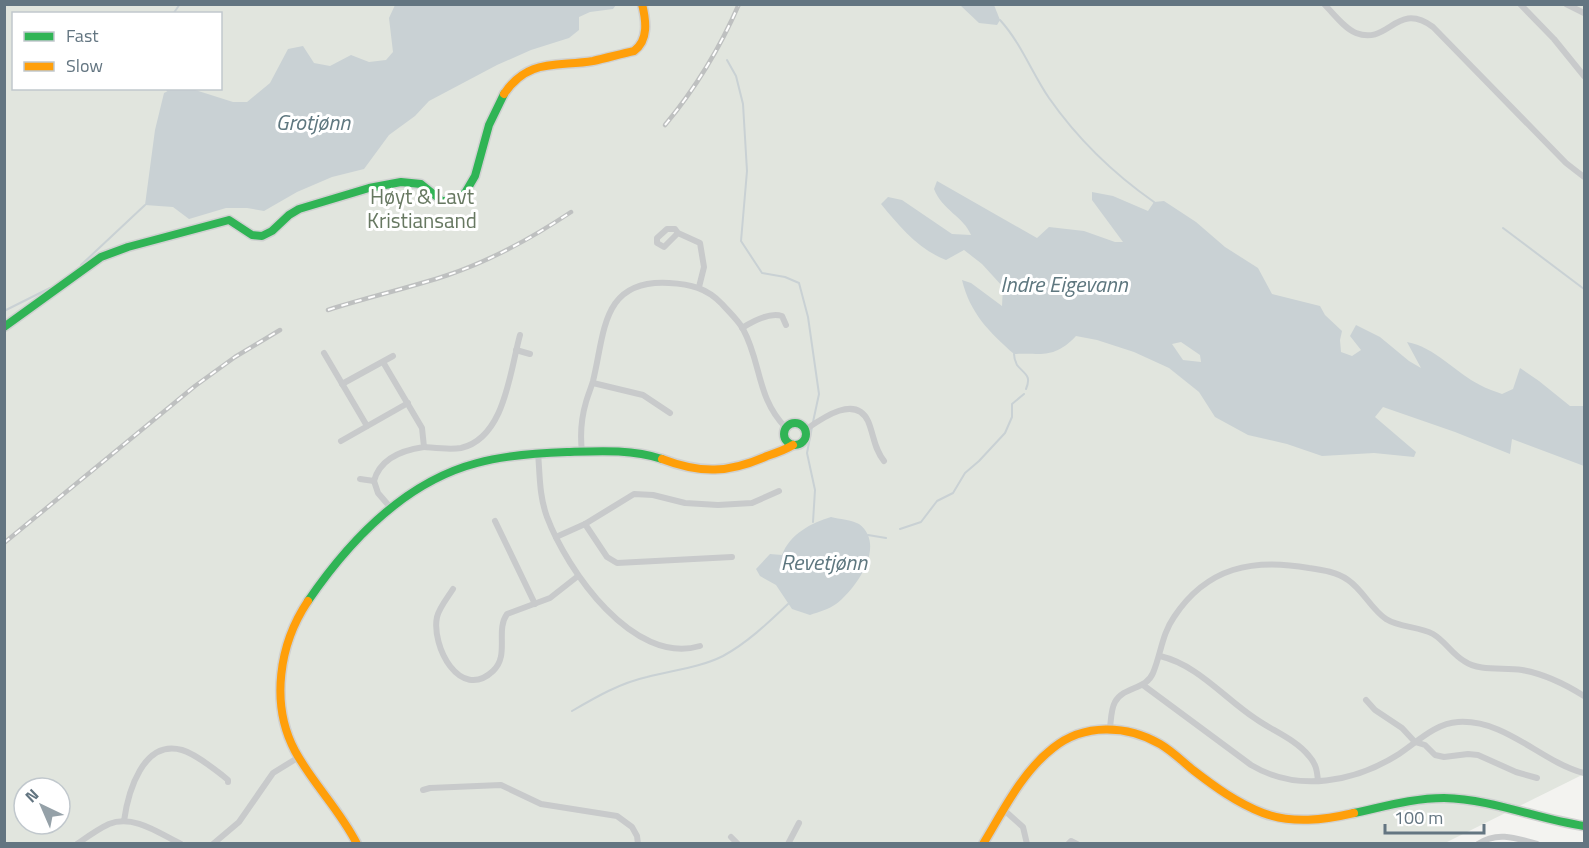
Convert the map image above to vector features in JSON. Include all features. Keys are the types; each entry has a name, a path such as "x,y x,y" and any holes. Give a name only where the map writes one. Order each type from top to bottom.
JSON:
{"street":[{"path":"4,327 84,268 107,255 135,245 229,220 237,222 253,236 262,236 273,230 289,215 307,205 340,197 358,189 396,182 419,183 427,186 439,200 457,199 467,192 472,182 483,153 491,121 514,80 532,68 547,63 591,61 635,50 641,45 644,34 642,4"},
{"path":"1324,4 1348,28 1362,34 1377,33 1402,16 1413,15 1422,18 1566,163 1584,177"},
{"path":"1520,4 1554,39 1584,76"},
{"path":"1566,4 1584,13"},
{"path":"678,233 702,245 704,272 699,287"},
{"path":"582,452 582,417 593,382 610,309 632,288 665,282 699,287 716,298 742,328 755,360 765,399 785,432 788,442 793,445"},
{"path":"742,328 775,314 782,316 786,325"},
{"path":"390,507 378,493 374,481 380,468 394,455 408,449 424,447 460,448 477,442 486,434 500,413 520,335"},
{"path":"516,350 530,354"},
{"path":"324,353 367,426"},
{"path":"342,384 393,356"},
{"path":"383,362 422,428 424,447"},
{"path":"593,382 643,395 670,413"},
{"path":"341,441 408,403"},
{"path":"806,430 832,413 848,409 857,411 867,419 876,449 884,461"},
{"path":"357,843 339,812 298,757 285,722 281,692 282,662 292,627 301,608 358,538 390,507 428,482 459,468 500,457 538,453 640,453 689,468 734,469 767,457 793,445 803,442 806,430 795,423 785,432 767,457"},
{"path":"538,453 541,496 546,515 578,576 598,600 633,633 677,648 688,650 700,646"},
{"path":"360,479 374,481"},
{"path":"556,537 585,524 634,494 653,495 685,503 718,505 752,503 779,491"},
{"path":"495,522 535,604"},
{"path":"585,524 607,558 617,563 732,557"},
{"path":"1110,728 1113,707 1117,699 1124,693 1143,685 1152,676 1170,624 1185,603 1214,578 1241,568 1271,563 1328,571 1343,576 1356,586 1388,621 1432,633 1458,657 1471,665 1540,674 1584,696"},
{"path":"453,589 437,615 437,636 441,651 451,669 470,679 484,677 499,664 502,653 502,627 507,614 550,598 578,576"},
{"path":"1160,656 1204,678 1255,719 1302,748 1317,768 1317,781"},
{"path":"1143,685 1261,771 1287,779 1317,781 1339,779 1366,771 1397,755 1432,731 1449,723 1463,722 1479,724 1515,738 1584,773"},
{"path":"1366,700 1376,711 1402,728 1415,742 1439,756 1478,755 1516,772 1537,778"},
{"path":"983,843 1020,784 1054,745 1079,734 1110,728 1134,733 1160,744 1231,796 1262,812 1282,818 1327,818 1416,799 1456,798 1584,826"},
{"path":"124,821 141,768 149,758 160,751 174,748 184,750 216,770 228,782"},
{"path":"213,843 239,822 273,773 298,757"},
{"path":"423,790 501,785 541,804 617,816 632,827 638,843"},
{"path":"1004,810 1023,827 1027,843"},
{"path":"76,843 111,823 124,821 138,824 181,843"},
{"path":"788,843 799,823"},
{"path":"1478,843 1487,838 1504,836 1537,843"},
{"path":"730,837 738,843"},
{"path":"1068,843 1071,841 1077,843"}],"green space":[{"name":"Høyt & Lavt Kristiansand","path":"5,5 1584,5 1584,774 1443,844 5,844"}],"water":[{"name":"Grotjønn","path":"395,5 616,5 613,9 590,12 579,17 579,30 569,38 531,50 497,65 429,101 415,116 389,135 364,169 332,177 297,192 264,211 226,208 189,219 173,207 145,205 155,130 164,93 170,90 195,90 233,102 247,102 270,83 288,49 303,46 314,63 330,66 351,55 369,62 386,60 393,52 389,18"},
{"path":"960,5 994,5 1000,20 997,25 979,23"},
{"name":"Indre Eigevann","path":"937,181 1037,238 1049,227 1084,231 1115,242 1123,242 1092,200 1092,192 1113,196 1148,211 1154,202 1164,201 1196,222 1225,247 1258,268 1272,294 1320,306 1325,315 1342,331 1341,352 1352,356 1361,350 1350,336 1356,325 1380,337 1421,368 1407,342 1427,349 1485,388 1502,394 1513,389 1520,368 1570,406 1584,406 1584,466 1512,439 1510,454 1383,407 1375,417 1416,452 1414,457 1374,453 1322,456 1287,444 1248,435 1215,417 1199,392 1169,368 1134,352 1076,336 1054,352 1014,354 996,338 975,312 962,280 971,283 1002,306 1003,287 982,264 964,250 946,260 918,244 881,204 888,197 902,200 952,234 971,235 963,223 942,203 934,189","holes":["1181,342 1200,355 1201,362 1183,360 1172,344"]},
{"name":"Revetjønn","path":"831,517 859,524 867,533 870,543 869,555 859,578 844,597 836,604 810,615 792,609 776,585 760,576 756,569 770,554 782,555 790,541 802,530"}],"waterway":[{"path":"174,12 180,4"},
{"path":"1000,20 1014,38 1049,98 1072,127 1125,180 1154,202"},
{"path":"727,60 736,76 743,104 747,171 741,241 762,273 785,277 799,283 808,317 819,394 813,422"},
{"path":"81,265 145,205"},
{"path":"1503,228 1584,289"},
{"path":"4,311 50,288"},
{"path":"1014,354 1017,365 1028,378 1026,389"},
{"path":"900,529 921,522 937,501 953,493 965,473 1005,433 1012,417 1012,404 1024,394"},
{"path":"812,427 807,453 815,490 813,522"},
{"path":"868,535 886,538"},
{"path":"572,711 627,683 695,666 723,656 749,639 788,604"}],"railway":[{"path":"665,125 706,68 739,4"},
{"path":"328,310 464,269 511,248 571,212"},
{"path":"4,543 195,386 235,357 280,330"}],"traffic: fast":[{"path":"4,327 101,257 128,247 229,220 252,235 262,236 272,231 299,209 369,188 401,182 421,184 442,201 458,198 465,193 475,176 489,125 504,94"},
{"path":"795,423 803,426 806,434 803,442 795,445 787,442 784,434 787,426 795,423"},
{"path":"308,601 341,557 380,517 402,499 450,472 488,460 544,453 615,451 662,459"},
{"path":"1354,813 1432,798 1462,799 1584,826"}],"traffic: slow":[{"path":"504,94 513,82 533,69 593,61 634,51 644,36 645,23 642,4"},
{"path":"662,459 690,467 715,470 753,462 793,445"},
{"path":"308,601 290,636 285,655 281,674 282,714 295,751 357,844"},
{"path":"983,844 1032,768 1065,740 1092,731 1120,730 1160,744 1218,788 1263,813 1297,820 1331,818 1354,813"}]}
